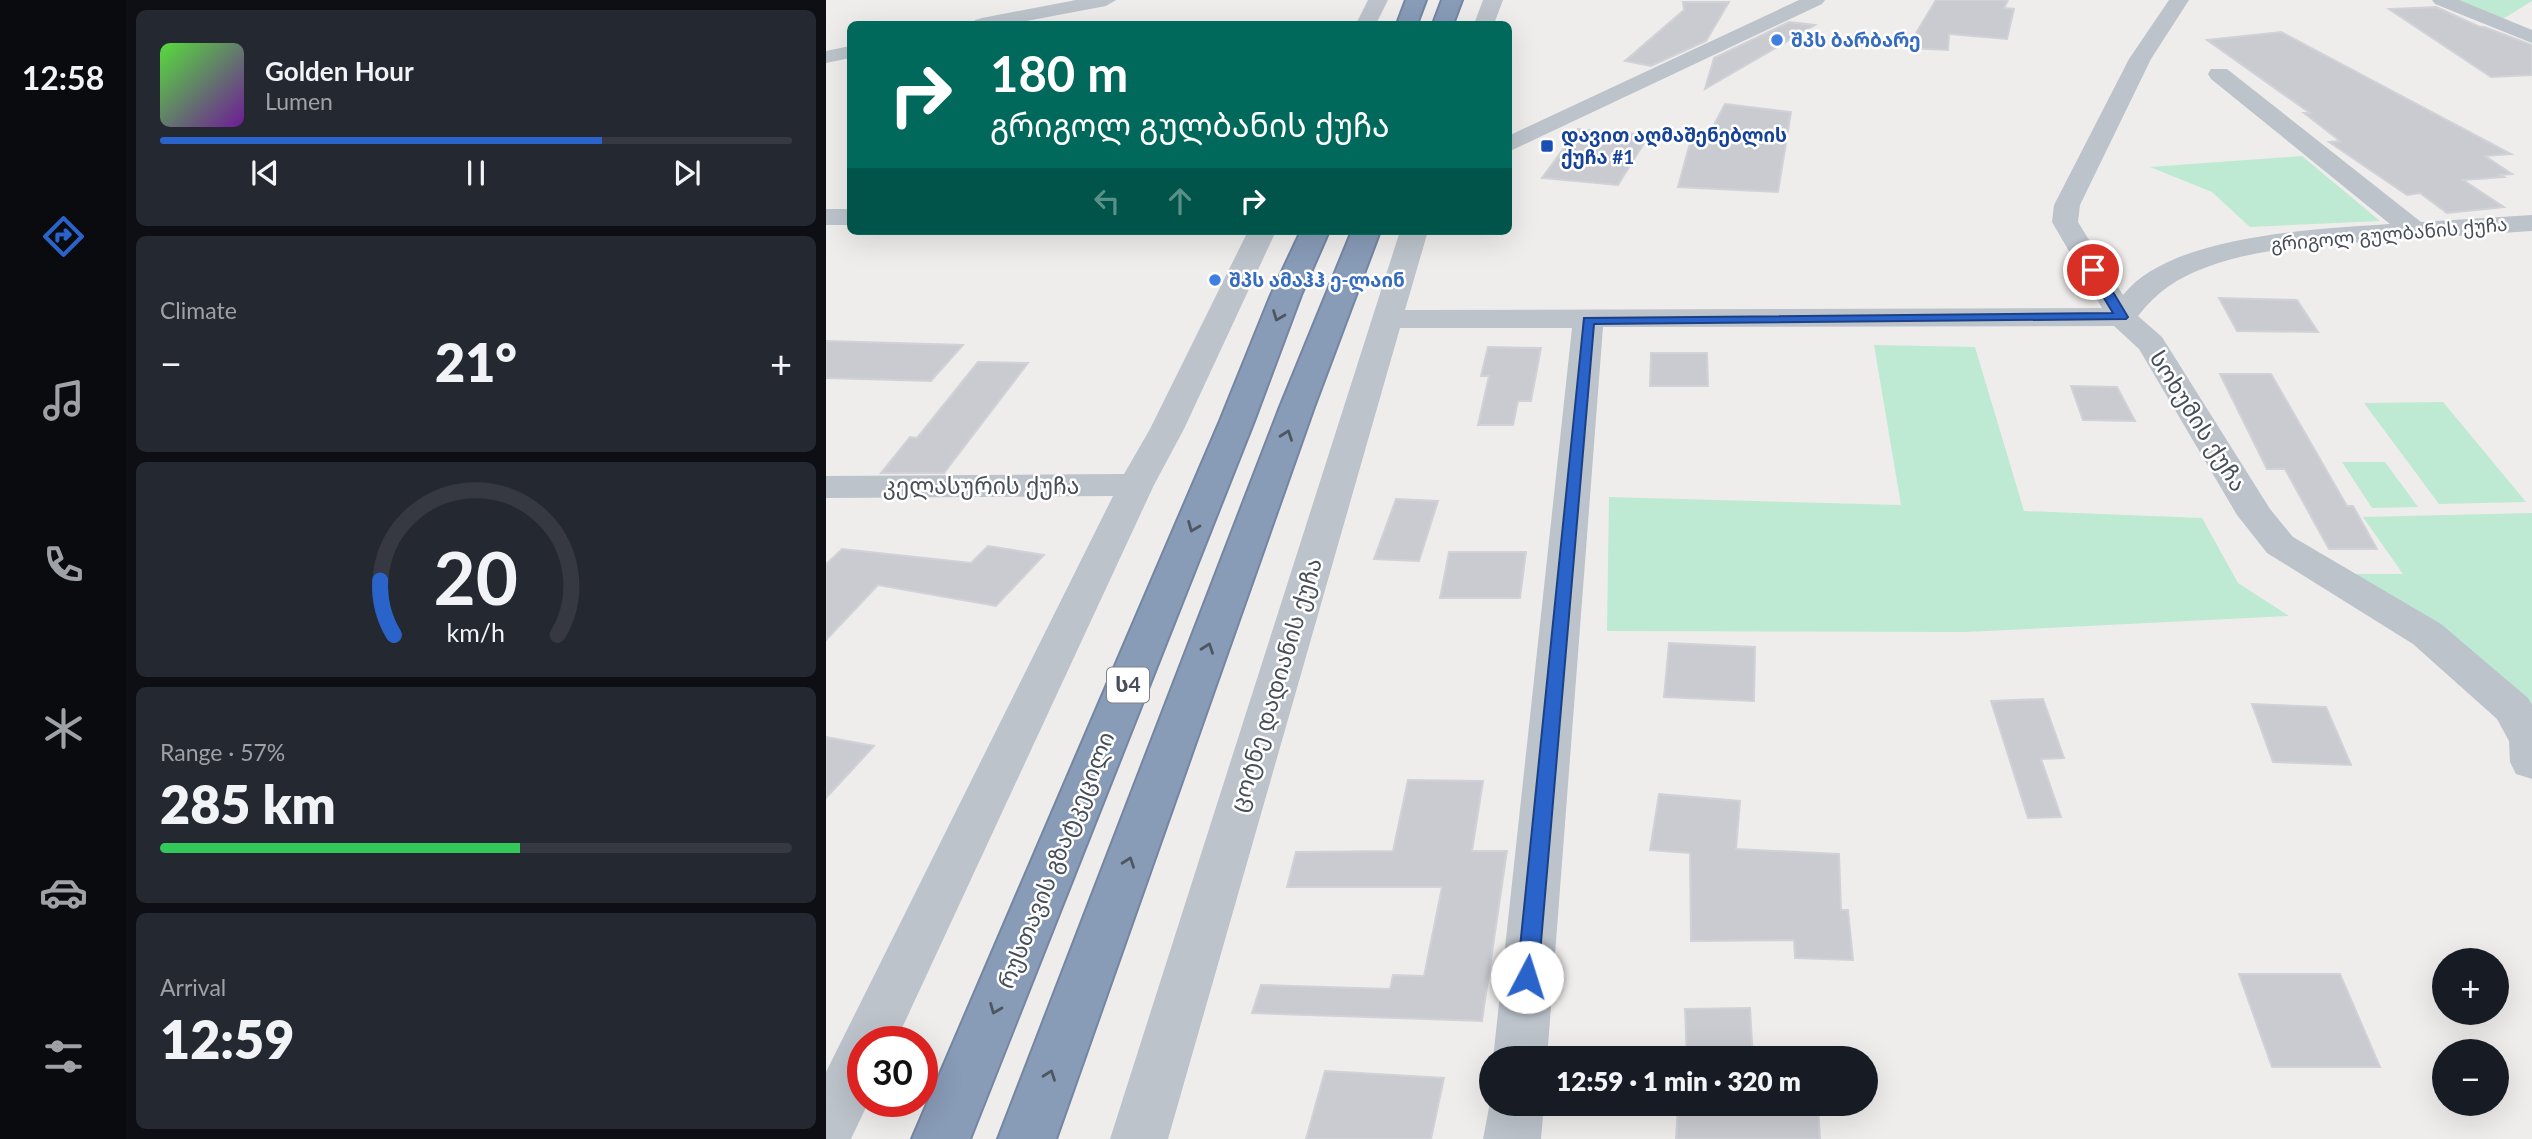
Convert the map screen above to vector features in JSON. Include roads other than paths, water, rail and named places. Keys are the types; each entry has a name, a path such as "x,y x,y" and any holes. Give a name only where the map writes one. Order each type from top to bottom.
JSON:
{"highway":[{"path":"1408,21 1416,0"},
{"path":"1444,21 1452,0"},
{"name":"რუსთავის გზატკეცილი","path":"941,1139 1237,421 1286,295 1313,235"},
{"path":"1027,1139 1292,420 1364,235"}],"street":[{"path":"998,21 1106,0"},
{"path":"1368,21 1378,0"},
{"path":"1485,21 1493,0"},
{"path":"1512,143 1815,0"},
{"name":"სოხუმის ქუჩა","path":"2179,0 2140,59 2067,205 2065,222 2122,317 2151,344 2255,515 2280,545 2427,634 2513,709 2532,748"},
{"path":"2442,0 2532,37"},
{"path":"826,57 847,53"},
{"path":"2219,74 2413,229"},
{"path":"826,217 847,217"},
{"name":"გრიგოლ გულბანის ქუჩა","path":"2122,317 2130,300 2175,269 2217,254 2302,239 2413,229 2532,223"},
{"path":"869,1026 1136,485 1167,429 1260,235"},
{"name":"ცოტნე დადიანის ქუჩა","path":"1139,1139 1414,235"},
{"path":"1387,319 1588,321 2122,317"},
{"path":"1521,1046 1588,321"},
{"name":"კელასურის ქუჩა","path":"826,487 1136,485"},
{"path":"826,1131 847,1076"},
{"path":"1512,1139 1515,1116"}],"place":[{"name":"შპს ბარბარე","path":"1777,40"},
{"name":"დავით აღმაშენებლის ქუჩა #1","path":"1547,146"},
{"name":"შპს ამაჰჰ ე-ლაინ","path":"1215,280"}]}
